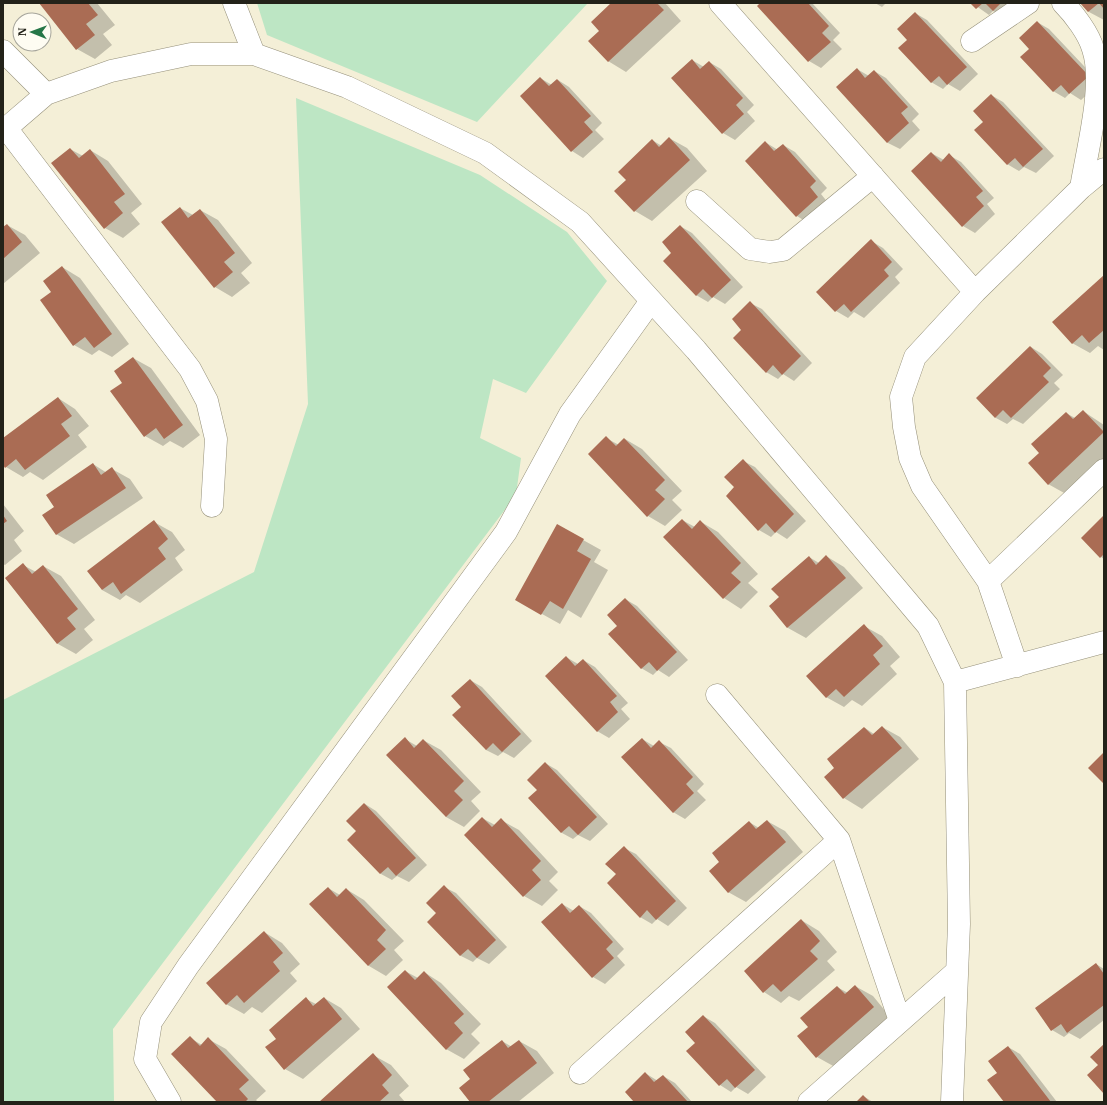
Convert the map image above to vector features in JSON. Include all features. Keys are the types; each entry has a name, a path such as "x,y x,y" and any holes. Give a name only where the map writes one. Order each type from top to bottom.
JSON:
{"street":[{"path":"234,3 254,54"},
{"path":"720,3 975,292"},
{"path":"972,41 1028,3"},
{"path":"1063,3 1073,14 1093,48 1098,83 1081,188"},
{"path":"3,51 46,94"},
{"path":"212,506 216,439 207,401 190,369 4,130 46,94 111,71 191,54 254,54 347,87 485,153 580,222 696,350 928,626 955,682 959,924 952,1102"},
{"path":"1017,666 988,581 922,486 910,458 904,427 902,397 915,357 975,292 1081,188 1104,169"},
{"path":"696,201 750,249 770,252 783,250 873,176"},
{"path":"170,1102 144,1059 150,1022 188,966 506,532 570,414 651,301"},
{"path":"988,581 1104,470"},
{"path":"955,682 1104,642"},
{"path":"717,695 839,840 900,1021"},
{"path":"580,1073 839,840"},
{"path":"808,1102 956,971"}],"green space":[{"path":"257,3 588,3 477,122 267,35"},
{"path":"296,98 480,175 567,232 607,281 526,393 493,379 480,438 521,458 516,495 113,1029 114,1102 3,1102 3,700 254,572 308,404"}],"building":[{"path":"39,3 88,3 98,15 86,24 95,35 76,50 52,20 52,12 46,12"},
{"path":"611,3 657,3 664,10 608,62 588,41 599,31 591,22"},
{"path":"760,3 808,3 829,26 822,33 831,42 808,62 757,6"},
{"path":"970,3 983,3 976,9"},
{"path":"985,3 1001,3 993,11"},
{"path":"1080,3 1099,3 1088,12"},
{"path":"1099,3 1104,3 1104,9"},
{"path":"915,12 967,67 947,85 939,76 931,83 898,48 907,40 897,29"},
{"path":"1037,21 1089,76 1069,94 1061,85 1053,92 1020,57 1029,49 1019,38"},
{"path":"692,59 700,69 709,61 743,98 736,105 744,114 722,134 671,78"},
{"path":"857,68 865,78 874,70 908,107 901,113 909,123 887,143 836,87"},
{"path":"540,77 549,86 557,79 591,116 584,122 593,132 571,152 520,96"},
{"path":"991,94 1043,149 1023,167 1015,158 1007,165 974,130 983,122 973,111"},
{"path":"669,137 690,160 634,212 614,191 626,180 618,172 652,139 659,147"},
{"path":"765,141 774,151 783,144 816,181 810,187 818,197 796,217 745,161"},
{"path":"70,148 79,158 90,149 125,194 114,202 123,213 104,229 51,163"},
{"path":"931,152 941,162 949,153 983,191 976,197 984,206 962,227 911,171"},
{"path":"180,207 188,218 200,209 235,253 224,262 233,272 214,288 161,222"},
{"path":"7,224 22,242 3,259 3,227"},
{"path":"680,225 731,280 712,298 703,289 696,296 663,261 671,253 662,242"},
{"path":"871,239 892,262 884,270 889,276 851,312 844,304 835,312 816,292"},
{"path":"62,266 112,334 94,348 85,337 73,346 40,300 51,292 43,281"},
{"path":"1104,275 1104,330 1089,343 1082,335 1072,344 1052,322"},
{"path":"750,301 801,356 782,375 773,365 766,373 733,338 741,330 732,319"},
{"path":"1030,346 1051,368 1043,376 1049,382 1011,418 1003,410 995,418 976,398"},
{"path":"133,357 183,425 164,439 156,428 144,437 110,391 122,383 114,371"},
{"path":"58,397 72,416 61,424 70,436 25,470 16,459 5,468 3,465 3,438"},
{"path":"1083,410 1104,432 1048,485 1028,463 1039,453 1031,444 1066,412 1073,419"},
{"path":"606,436 616,446 624,438 665,480 655,490 665,499 647,517 588,454"},
{"path":"743,459 794,514 775,533 766,523 758,531 726,496 734,487 724,477"},
{"path":"93,463 101,475 112,467 126,488 56,535 42,515 54,507 46,495"},
{"path":"3,515 7,521 3,524"},
{"path":"1104,515 1104,554 1100,558 1081,538"},
{"path":"682,519 692,529 700,520 741,563 731,573 741,582 723,599 663,537"},
{"path":"154,520 168,539 158,548 166,559 121,594 113,582 102,590 87,571"},
{"path":"557,524 584,539 577,551 591,559 563,609 550,601 541,615 515,600"},
{"path":"826,555 846,578 787,628 769,606 779,597 771,589 809,556 816,565"},
{"path":"23,563 32,574 43,565 78,609 67,618 76,629 57,644 5,578"},
{"path":"625,598 677,652 657,671 649,662 641,669 608,634 617,626 607,615"},
{"path":"864,624 883,646 873,655 880,664 844,697 836,689 826,698 806,676"},
{"path":"566,656 575,666 583,659 617,696 610,702 618,712 597,732 545,676"},
{"path":"470,679 521,734 502,752 493,743 486,750 452,715 461,707 451,696"},
{"path":"882,726 902,748 843,799 824,777 834,768 827,759 864,727 872,735"},
{"path":"405,737 414,748 423,739 464,781 454,791 463,800 446,817 386,755"},
{"path":"642,738 651,748 659,740 693,777 686,784 694,793 673,813 621,757"},
{"path":"1104,752 1104,784 1088,768"},
{"path":"545,762 597,817 578,835 569,826 561,833 528,798 537,790 527,780"},
{"path":"364,803 416,858 396,876 388,867 380,874 347,840 356,831 346,821"},
{"path":"482,817 492,827 501,818 541,861 532,870 541,880 523,897 464,835"},
{"path":"767,820 786,842 728,893 709,871 719,862 712,853 749,821 756,829"},
{"path":"624,846 676,901 656,920 647,910 640,918 607,883 616,874 605,864"},
{"path":"444,885 496,940 477,958 468,949 460,956 427,922 436,913 426,903"},
{"path":"328,887 337,897 346,888 386,930 377,940 386,949 368,966 309,904"},
{"path":"562,903 570,913 579,905 613,942 606,949 614,958 592,978 541,922"},
{"path":"801,919 820,941 810,951 818,959 781,992 773,984 763,993 744,971"},
{"path":"264,931 283,953 273,962 280,971 244,1003 237,995 226,1005 206,983"},
{"path":"1096,963 1104,974 1104,1005 1067,1033 1061,1024 1051,1031 1035,1008"},
{"path":"405,970 415,980 424,971 464,1014 454,1023 463,1033 446,1050 387,987"},
{"path":"855,985 874,1007 816,1058 797,1036 808,1027 800,1018 837,986 845,994"},
{"path":"306,997 313,1006 324,997 342,1019 284,1070 265,1047 276,1039 269,1030"},
{"path":"703,1015 755,1070 735,1088 727,1079 719,1086 686,1051 695,1043 685,1032"},
{"path":"190,1036 200,1046 208,1037 249,1080 239,1089 248,1099 245,1102 217,1102 171,1054"},
{"path":"502,1040 508,1048 519,1040 537,1063 488,1102 470,1102 459,1088 470,1079 463,1070"},
{"path":"1104,1044 1104,1094 1087,1075 1098,1065 1090,1057"},
{"path":"1008,1046 1051,1102 1004,1102 987,1080 997,1073 988,1061"},
{"path":"373,1053 392,1075 382,1085 389,1093 379,1102 319,1102"},
{"path":"645,1072 654,1082 663,1075 688,1102 634,1102 625,1092"},
{"path":"863,1095 870,1102 856,1102"}]}
